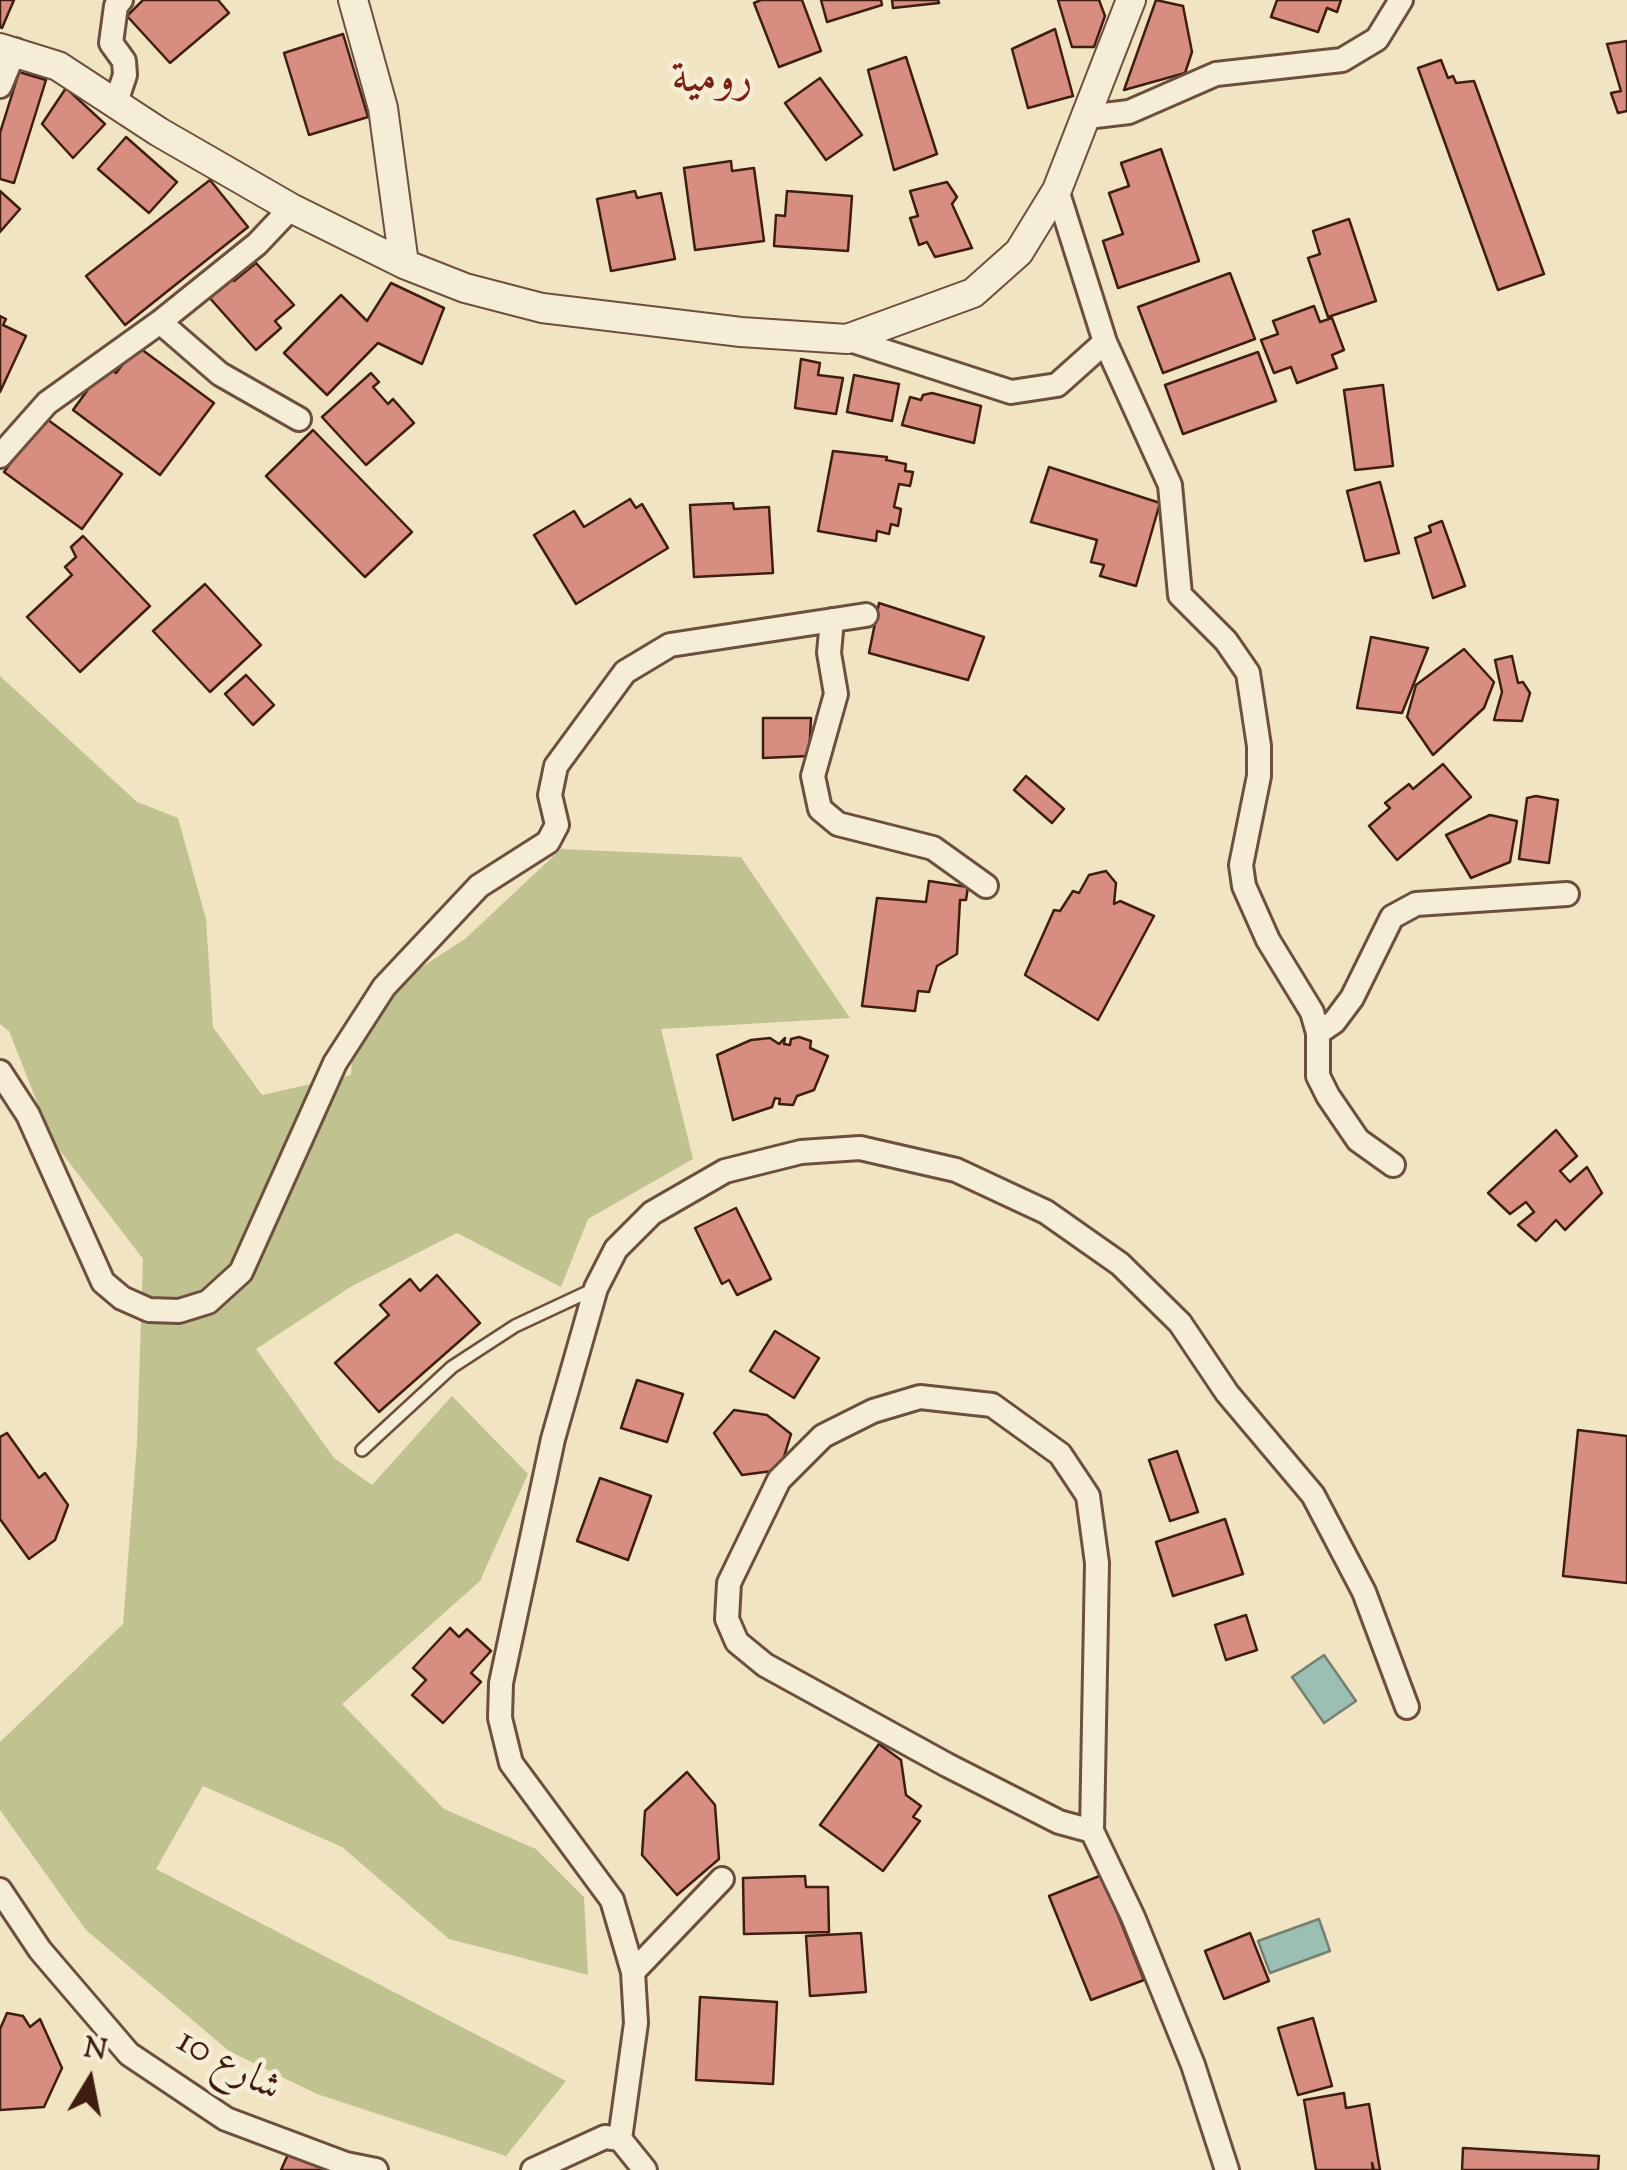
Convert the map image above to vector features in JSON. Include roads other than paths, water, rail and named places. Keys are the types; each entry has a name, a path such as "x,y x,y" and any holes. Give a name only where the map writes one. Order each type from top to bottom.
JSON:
{"street":[{"path":"115,105 125,75 124,61 111,43 116,6 122,0"},
{"path":"354,0 384,108 404,264"},
{"path":"848,339 973,292 1019,252 1057,190 1132,0"},
{"path":"1087,116 1129,112 1216,74 1342,60 1376,39 1402,0"},
{"path":"0,86 7,49 58,66 115,105 291,208 404,264 465,288 542,308 741,332 848,339 1011,392 1057,385 1106,342"},
{"path":"1057,190 1106,342 1170,486 1180,595 1226,641 1248,673 1259,746 1259,776 1240,865 1244,886 1268,940 1312,1012 1318,1034 1318,1076 1340,1119 1358,1140 1393,1164"},
{"path":"0,456 47,404 160,322 257,244 291,208"},
{"path":"160,322 220,374 299,419"},
{"path":"0,1072 28,1115 103,1282 122,1298 149,1310 178,1311 208,1302 240,1272 335,1062 384,988 412,951 478,886 537,852 556,830 550,795 552,776 625,672 670,645 866,615"},
{"path":"832,620 829,653 836,694 813,776 820,809 838,824 933,848 986,886"},
{"path":"1318,1034 1334,1022 1352,998 1392,917 1416,904 1567,894"},
{"path":"646,2170 620,2139 636,2023 633,1972 612,1900 510,1763 500,1718 501,1683 553,1439 596,1288 616,1249 652,1212 725,1171 801,1152 860,1148 956,1170 1046,1212 1120,1264 1180,1323 1227,1393 1313,1494 1364,1592 1407,1707"},
{"path":"1092,1831 1059,1822 947,1765 765,1665 738,1642 727,1620 729,1584 779,1480 823,1436 874,1412 920,1397 992,1405 1060,1454 1088,1496 1096,1563 1092,1831 1178,2028 1227,2170"},
{"path":"633,1972 722,1880"},
{"name":"شارع 10","path":"0,1890 40,1950 130,2054 226,2119 346,2164 376,2170"},
{"path":"533,2170 590,2142 620,2139"}],"lane":[{"path":"362,1450 452,1367 515,1326 596,1288"}],"water":[{"path":"1324,1655 1356,1701 1324,1723 1292,1677"},
{"path":"1319,1919 1330,1951 1270,1973 1258,1941"}],"district":[{"name":"رومية","path":"712,83"}]}
